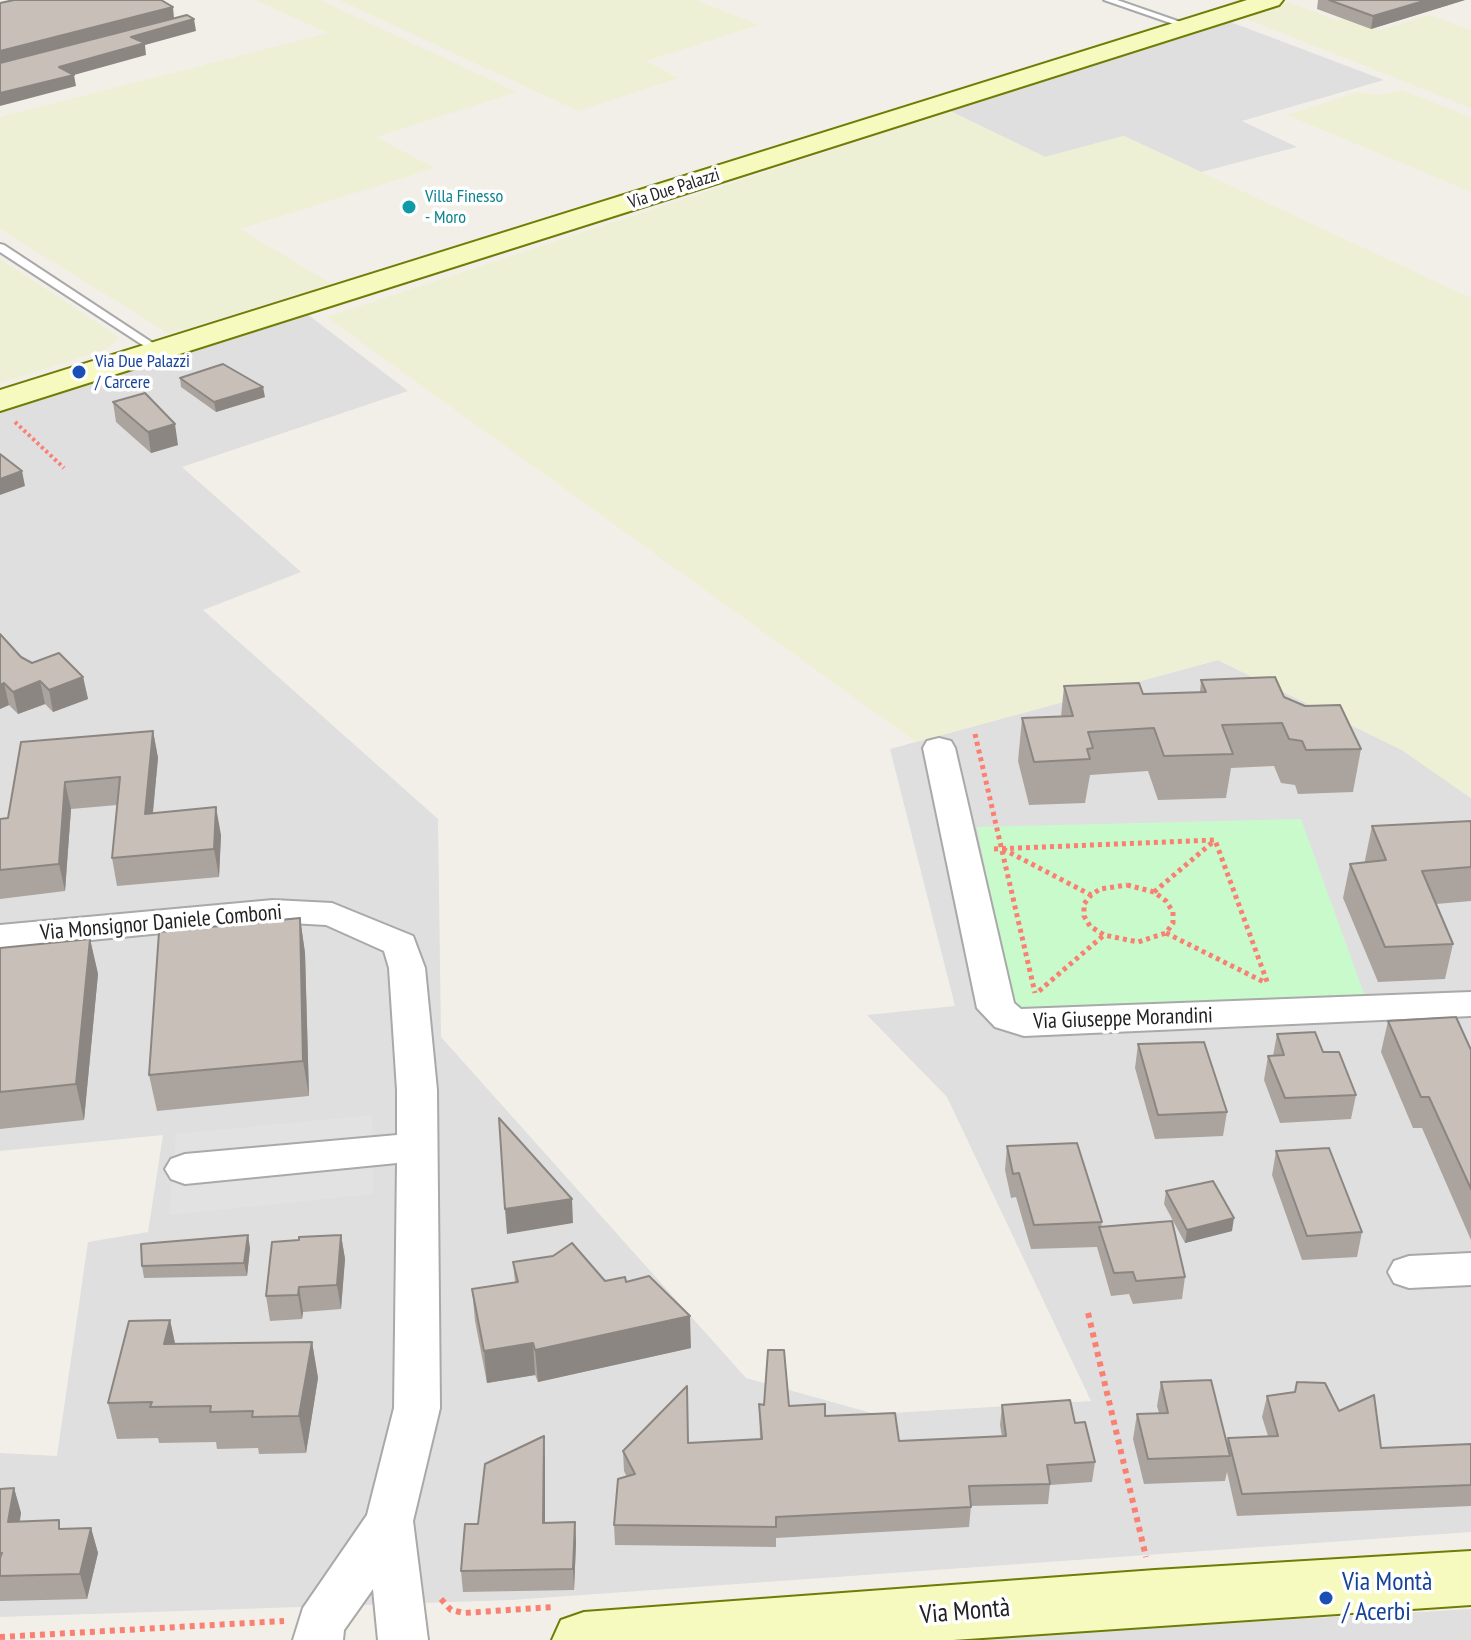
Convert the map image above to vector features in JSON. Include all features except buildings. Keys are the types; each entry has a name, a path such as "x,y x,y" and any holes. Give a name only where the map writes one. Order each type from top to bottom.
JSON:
{"street":[{"name":"Via Due Palazzi","path":"5,410 159,351 1271,0"},
{"name":"Via Giuseppe Morandini","path":"939,748 996,1008 1008,1018 1024,1023 1274,999 1471,1004"},
{"name":"Via Monsignor Daniele Comboni","path":"0,937 273,911 332,914 373,929 400,944 407,968 418,1147 417,1408 389,1521 343,1594 320,1623 302,1631"},
{"path":"185,1169 418,1147"},
{"path":"1409,1272 1471,1269"},
{"path":"389,1521 403,1640"},
{"name":"Via Montà","path":"584,1640 669,1638 1155,1597 1471,1578"}],"lane":[{"path":"1108,0 1197,23"},
{"path":"1143,0 1197,23"},
{"path":"0,247 159,351"}],"path":[{"path":"5,410 64,468"},
{"path":"975,734 1037,1002"},
{"path":"961,850 1215,840"},
{"path":"1154,892 1215,840"},
{"path":"1215,840 1274,999"},
{"path":"1002,849 1091,895"},
{"path":"1127,885 1154,892 1166,901 1173,912 1173,923 1166,933 1138,942 1104,935 1090,926 1084,916 1084,904 1100,889 1127,885"},
{"path":"1166,933 1274,999"},
{"path":"1035,994 1104,935"},
{"path":"1088,1313 1155,1597"},
{"path":"0,1637 302,1631"}],"shaded area":[{"path":"1228,21 1384,80 1242,121 1297,147 1201,172 1124,136 1045,157 950,111"},
{"path":"307,314 408,391 182,467 301,572 203,610 438,819 441,1037 746,1378 875,1414 1091,1401 947,1097 867,1015 955,1006 890,749 1218,660 1402,750 1471,798 1471,1532 512,1600 0,1617 0,1453 57,1456 88,1242 148,1232 163,1135 0,1151 0,413"},
{"path":"372,1115 373,1194 169,1215 176,1134"},
{"path":"1471,1609 1471,1640 938,1640"}],"green space":[{"path":"255,0 320,0 517,92 376,137 435,168 240,229 332,284 169,334 0,229 0,117 328,33"},
{"path":"339,0 696,0 759,25 646,61 679,78 578,111"},
{"path":"1289,2 1336,20 1347,18 1380,30 1429,15 1471,30 1471,108 1244,18"},
{"path":"1402,90 1471,117 1471,192 1287,115 1358,92 1378,95"},
{"path":"950,111 1045,157 1124,136 1471,298 1471,798 1402,750 1218,660 916,742 326,317"},
{"path":"0,259 119,337 107,349 0,383"},
{"path":"1301,819 1367,1002 1014,1013 977,827"}],"place":[{"name":"Villa Finesso - Moro","path":"409,207"},
{"name":"Via Due Palazzi / Carcere","path":"79,372"},
{"name":"Via Montà / Acerbi","path":"1326,1598"}]}
